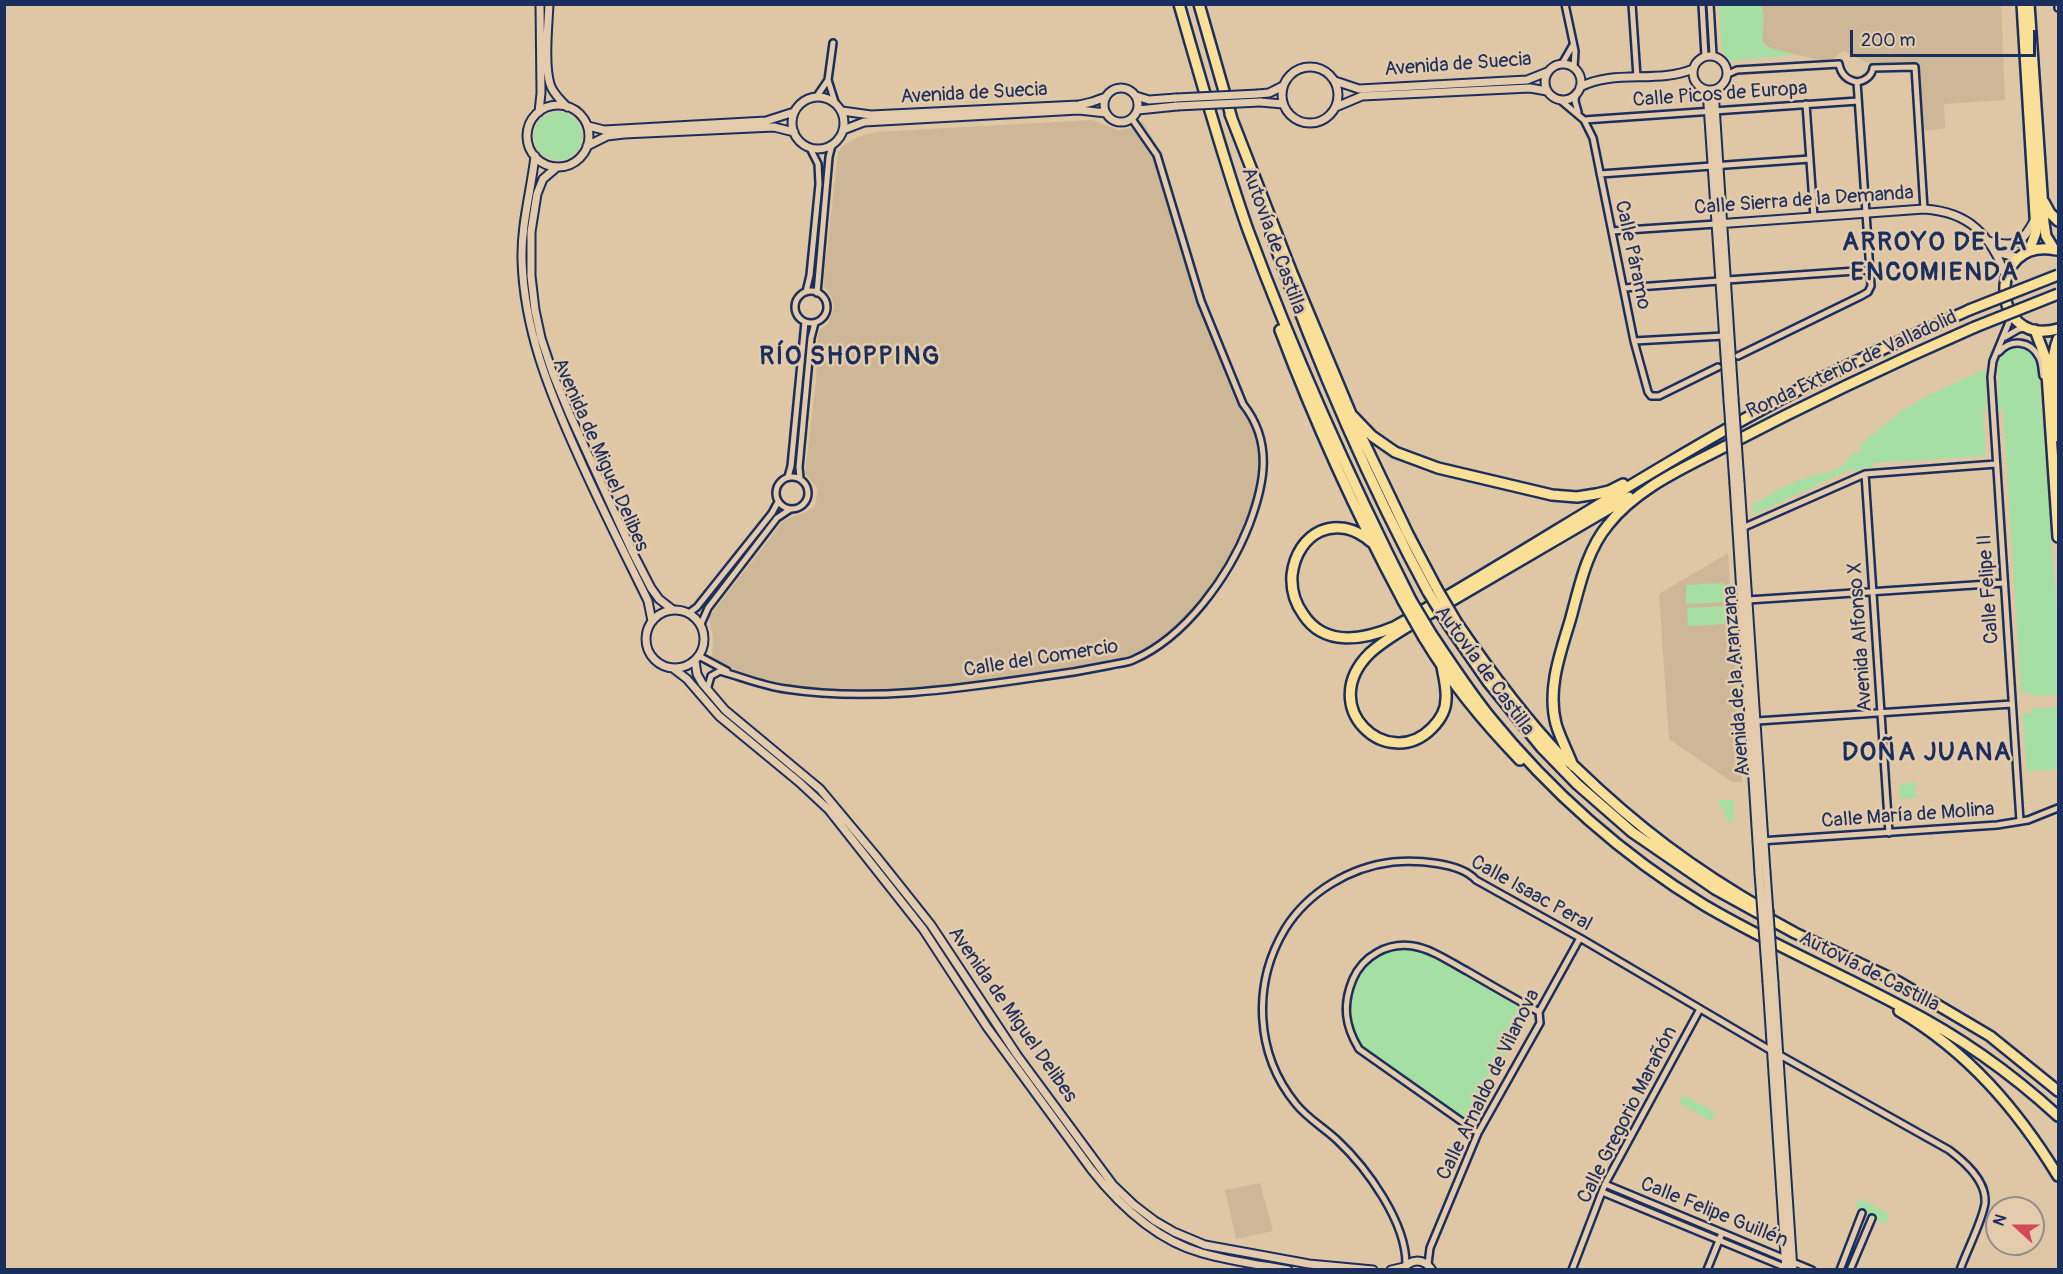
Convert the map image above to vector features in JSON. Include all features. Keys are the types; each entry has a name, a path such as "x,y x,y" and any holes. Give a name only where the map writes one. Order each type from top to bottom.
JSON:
{"highway":[{"name":"Autovía de Castilla","path":"1179,4 1249,231 1308,383 1407,601 1428,637 1491,718 1527,760 1588,818 1640,862 1703,904 1748,930 1904,1007 1978,1051 2056,1114"},
{"name":"Autovía de Castilla","path":"1199,4 1230,114 1278,255 1317,357 1366,467 1433,590 1488,682 1541,747 1577,784 1632,832 1715,889 1755,912 1897,981 1990,1036 2058,1091"},
{"path":"2022,4 2036,217 2036,232 2030,251"},
{"path":"2029,4 2046,236 2056,250"},
{"path":"1230,114 1292,273 1351,414 1433,590"},
{"path":"2042,198 2058,222"},
{"path":"1249,231 1255,259 1296,372 1339,475 1371,542 1407,601"},
{"path":"2056,250 2042,248 2030,251 2019,258 2011,266 2006,276 2004,289 2006,303 2012,315 2031,329 2049,332 2058,329"},
{"name":"Ronda Exterior de Valladolid","path":"1676,458 1834,372 1969,310 2058,275"},
{"name":"Ronda Exterior de Valladolid","path":"1666,478 1840,387 1975,327 2058,294"},
{"path":"2031,329 2046,359 2058,437"},
{"path":"2058,339 2053,361 2058,537"},
{"path":"1351,414 1372,436 1395,452 1411,459 1438,468 1552,495 1577,496 1609,491 1676,458"},
{"path":"1371,542 1354,530 1335,526 1315,534 1298,554 1292,576 1294,596 1305,618 1323,633 1342,638 1368,637 1394,627 1676,458"},
{"path":"1442,667 1446,701 1440,719 1427,733 1407,741 1393,742 1375,736 1359,724 1350,701 1352,681 1369,654 1386,641 1585,522 1666,478"},
{"path":"1574,766 1556,722 1554,685 1583,576 1600,535 1615,516 1635,498 1666,478"},
{"path":"1453,625 1521,711 1564,759 1629,818 1683,859 1727,888 1897,981"},
{"path":"1428,637 1442,667 1499,738 1540,782 1588,818"},
{"path":"1829,970 1906,1015 1971,1065 2015,1112 2038,1143 2058,1176"}],"street":[{"path":"539,112 541,93 540,4"},
{"path":"549,4 548,72 550,85 556,95 567,106 578,112 588,126 588,146"},
{"path":"1565,4 1573,43 1578,90 1575,101 1579,114"},
{"path":"1632,4 1637,76"},
{"path":"1702,4 1709,56"},
{"path":"1709,56 1710,4"},
{"path":"833,43 828,80 835,102 844,117 843,130 837,141 825,148 810,148 803,144 794,132 792,118 794,112 803,101 817,96 835,102"},
{"path":"1562,64 1573,43"},
{"path":"1709,56 1722,60 1727,70 1723,84 1711,90 1700,87 1693,73 1697,61 1709,56"},
{"path":"1594,80 1562,64 1556,65 1547,72 1545,78 1547,91 1555,98 1569,99 1594,80 1693,73"},
{"path":"1727,70 1839,64 1842,75 1857,82 1868,77 1873,68 1915,67 1923,209"},
{"path":"1259,98 1283,86 1293,73 1308,67 1323,70 1335,81 1338,98 1326,118 1305,123 1292,116 1283,104 1283,86"},
{"name":"Avenida de Suecia","path":"1335,81 1359,89 1527,80 1547,72"},
{"path":"817,96 828,80"},
{"path":"1738,356 1861,296 1868,292 1871,286 1857,82"},
{"path":"1136,96 1138,110 1128,122 1113,121 1106,113 1104,102 1106,97 1110,92 1120,88 1149,100 1176,102 1259,98 1283,104"},
{"name":"Avenida de Suecia","path":"1335,106 1362,96 1530,88 1547,91"},
{"name":"Avenida de la Aranzana","path":"1711,90 1760,841 1778,1054 1788,1260"},
{"name":"Avenida de Suecia","path":"842,111 871,116 1079,105 1106,97"},
{"name":"Calle Páramo","path":"1560,99 1579,114 1593,138 1645,388 1651,396 1659,396 1718,367"},
{"name":"Calle Picos de Europa","path":"1584,120 1858,101"},
{"path":"1138,110 1176,102"},
{"path":"1806,104 1814,217"},
{"path":"567,106 548,107 539,112 528,130 529,144 535,156 557,167 579,159 588,146 607,136 774,127 794,132"},
{"name":"Avenida de Suecia","path":"843,130 864,122 1079,110 1106,113"},
{"path":"588,126 604,130 766,121 794,112"},
{"name":"Calle del Comercio","path":"697,659 765,686 787,690 835,694 939,690 1097,668 1132,660 1163,641 1184,624 1208,598 1240,549 1255,510 1264,454 1252,419 1238,394 1203,309 1157,155 1132,119"},
{"path":"818,292 829,157 832,145"},
{"path":"806,292 810,275 819,184 818,164 810,148"},
{"name":"Avenida de Miguel Delibes","path":"535,156 523,233 522,258 527,310 533,340 561,418 648,601 652,621"},
{"path":"1600,174 1810,159"},
{"name":"Avenida de Miguel Delibes","path":"557,167 543,179 537,194 531,232 531,276 541,338 570,415 633,553 651,588 659,599 673,610"},
{"name":"Calle Sierra de la Demanda","path":"1612,231 1923,209 1948,212 1972,224 1997,252 2006,276"},
{"path":"1988,241 2012,246 2018,244 2025,237 2036,217"},
{"path":"1997,252 2019,258"},
{"path":"1624,288 1870,270"},
{"name":"Avenida de la Aranzana","path":"1723,280 1724,336 1731,399"},
{"path":"806,292 818,292 825,299 827,309 822,318 815,322 805,322 797,315 795,304 806,292"},
{"name":"Calle Felipe II","path":"2012,315 1995,355 1991,377 2020,821"},
{"path":"788,477 805,322"},
{"path":"701,624 708,608 777,518 789,510 796,510 806,502 808,489 800,478 799,467 811,338 815,322"},
{"path":"2003,338 2019,329 2031,329"},
{"path":"1634,341 1724,336"},
{"path":"1995,355 2013,343 2027,344 2034,349 2040,358 2053,409"},
{"path":"2053,409 2058,383 2058,355"},
{"path":"1739,530 1865,474 1996,464"},
{"name":"Avenida Alfonso X","path":"1865,474 1889,833"},
{"path":"689,613 697,607 772,513 778,502 776,490 782,480 788,477 800,478"},
{"path":"778,502 789,510"},
{"name":"Avenida de la Aranzana","path":"1739,530 1748,600 1757,721 1760,841"},
{"path":"1748,600 2004,583"},
{"path":"673,610 689,613 701,624 704,635 704,646 697,659 685,667 674,669 654,660 648,651 646,641 647,630 652,621 665,611 673,610"},
{"name":"Avenida de Miguel Delibes","path":"697,659 697,674 707,690 743,727 807,777 835,805 931,926 1017,1055 1113,1185 1134,1205 1174,1232 1205,1245 1309,1264 1373,1269"},
{"name":"Avenida de Miguel Delibes","path":"674,669 687,679 719,716 829,810 923,929 987,1027 1106,1189 1128,1210 1172,1241 1201,1253 1288,1269"},
{"path":"707,690 708,682 714,673 720,671 734,675"},
{"path":"1757,721 2012,704"},
{"name":"Calle María de Molina","path":"1760,841 1997,825 2020,821 2058,808"},
{"name":"Calle Isaac Peral","path":"1418,1260 1406,1250 1392,1215 1360,1165 1347,1150 1296,1104 1286,1090 1276,1071 1264,1030 1262,1005 1265,976 1280,938 1301,908 1335,881 1373,866 1412,861 1439,864 1472,876 1770,1050"},
{"name":"Calle Arnaldo de Vilanova","path":"1418,1260 1430,1248 1478,1133 1540,1023 1539,1012 1580,938"},
{"path":"1478,1133 1359,1049 1352,1037 1345,1013 1346,1000 1354,977 1359,968 1374,954 1395,947 1416,946 1440,956 1539,1012"},
{"name":"Avenida de la Aranzana","path":"1771,983 1770,1050 1789,1269"},
{"name":"Calle Gregorio Marañón","path":"1572,1269 1605,1184 1700,1009"},
{"path":"1778,1054 1949,1150 1970,1169 1984,1195 1985,1202 1960,1269"},
{"name":"Calle Felipe Guillén","path":"1605,1184 1812,1269"},
{"name":"Calle Felipe Guillén","path":"1602,1192 1789,1269"},
{"path":"1840,1269 1862,1213"},
{"path":"1850,1269 1872,1218"},
{"path":"1707,1269 1722,1233"},
{"name":"Calle Arnaldo de Vilanova","path":"1430,1248 1430,1267"},
{"name":"Calle Isaac Peral","path":"1404,1267 1406,1250"},
{"path":"1391,1269 1404,1267 1418,1260 1430,1267"}],"shaded area":[{"path":"1762,5 2001,5 2005,100 1944,104 1945,128 1923,131 1919,62 1872,65 1843,51 1829,62 1771,49 1762,39"},
{"path":"1092,120 1118,130 1133,128 1142,121 1162,154 1213,323 1267,448 1264,489 1245,545 1234,567 1206,606 1188,625 1144,658 1121,667 1000,689 896,698 839,699 780,694 730,679 733,669 712,658 713,638 709,617 784,520 815,506 818,489 805,473 816,381 818,335 820,330 828,324 834,307 832,298 824,286 824,276 838,153 842,146 858,137 877,132"},
{"path":"1728,553 1742,782 1732,782 1669,739 1659,594"},
{"path":"1260,1183 1273,1231 1236,1239 1225,1190"}],"green space":[{"path":"1719,5 1762,5 1765,44 1770,48 1797,55 1730,61 1722,51"},
{"path":"553,112 563,112 575,119 582,131 582,141 575,153 563,160 553,160 538,149 534,141 534,131 545,116"},
{"path":"2015,345 2030,350 2038,362 2058,627 2058,695 2031,696 2030,692 2021,692 2003,409 1998,409 1999,353"},
{"path":"1985,369 1987,410 1983,411 1986,456 1873,463 1873,468 1863,468 1855,472 1853,468 1753,515 1752,505 1796,481 1840,467 1849,459 1848,456 1860,451 1860,445 1899,413 1923,398"},
{"path":"1724,583 1726,602 1686,604 1686,585"},
{"path":"1725,606 1726,624 1688,626 1687,608"},
{"path":"2058,707 2058,769 2027,771 2022,714 2032,713 2031,709"},
{"path":"1915,782 1916,798 1900,799 1899,784"},
{"path":"1733,799 1734,822 1727,822 1724,811 1719,805 1720,800"},
{"path":"1408,948 1419,951 1530,1010 1467,1126 1362,1048 1354,1036 1348,1018 1349,998 1353,983 1366,962 1389,951"},
{"path":"1683,1095 1716,1113 1711,1121 1679,1103"},
{"path":"1860,1198 1890,1215 1885,1225 1855,1208"}],"district":[{"name":"ARROYO DE LA ENCOMIENDA","path":"1935,258"},
{"name":"RÍO SHOPPING","path":"850,357"},
{"name":"DOÑA JUANA","path":"1927,753"}]}
